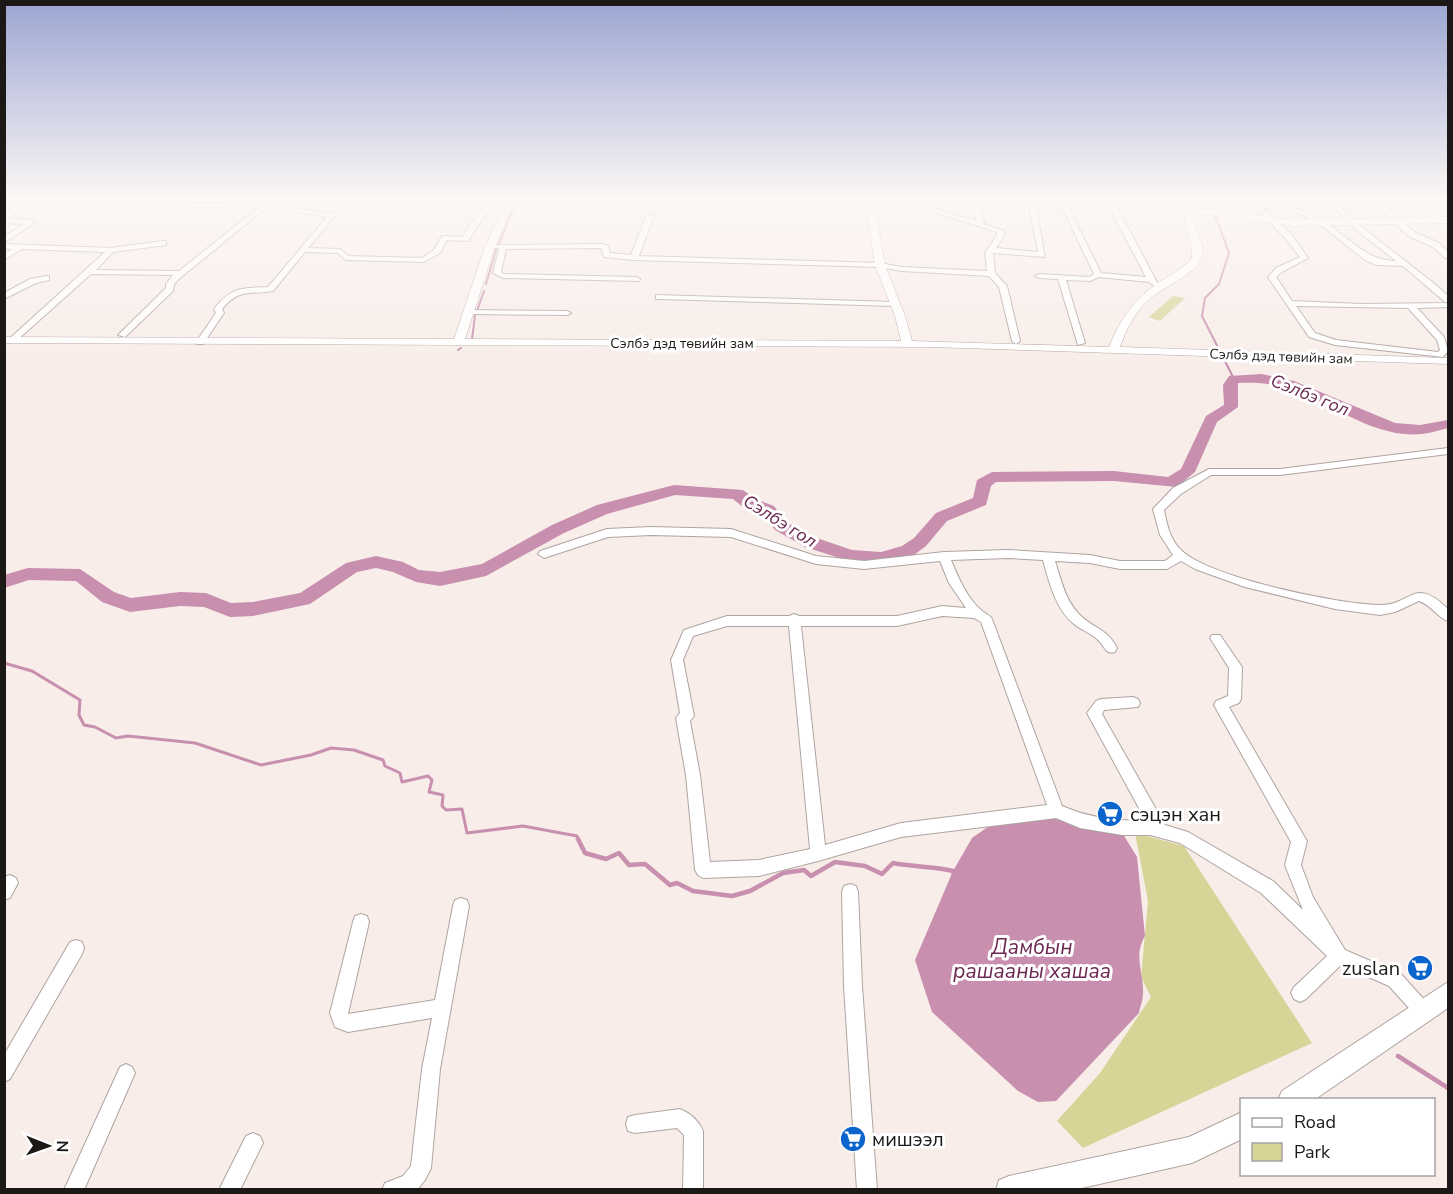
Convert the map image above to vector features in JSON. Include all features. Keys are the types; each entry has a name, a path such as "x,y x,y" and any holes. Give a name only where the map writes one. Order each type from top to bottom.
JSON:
{"main road":[{"path":"1294,1098 1449,994"},
{"path":"1009,1190 1192,1150 1240,1126"}],"street":[{"path":"8,340 106,255"},
{"path":"122,335 170,289 170,284 181,273 204,255"},
{"path":"200,342 220,313 218,309 228,296 236,290 270,289 299,255"},
{"path":"343,255 346,258 423,260 432,255"},
{"path":"458,342 487,255"},
{"path":"501,255 497,273 503,276 636,279"},
{"path":"607,255 634,258 880,265 902,269 991,274"},
{"path":"878,255 906,344"},
{"path":"989,255 991,274 1003,286 1016,341"},
{"path":"1088,255 1098,275"},
{"path":"1138,255 1154,284"},
{"path":"1113,350 1129,315 1154,284 1186,269 1197,258 1197,255"},
{"path":"1301,255 1304,258 1279,270 1272,277 1312,335 1335,342 1440,356 1445,350 1441,339 1411,306"},
{"path":"1364,255 1379,263 1403,264"},
{"path":"1391,255 1411,267 1449,303"},
{"path":"89,272 181,273"},
{"path":"1039,276 1090,279 1098,275 1154,284"},
{"path":"4,297 33,281 46,278"},
{"path":"1061,278 1081,343"},
{"path":"659,297 895,304"},
{"path":"1290,303 1411,306 1449,303"},
{"path":"469,312 567,313"},
{"name":"Сэлбэ дэд төвийн зам","path":"8,340 906,344 1449,361"},
{"path":"1449,451 1292,471 1207,472 1177,491 1158,509 1162,532 1180,556 1215,573 1322,602 1383,610 1418,597 1438,605 1449,616"},
{"path":"544,554 607,533 651,531 731,533 816,560 864,565 945,556 1008,554 1048,556 1120,565 1167,565 1180,556"},
{"path":"945,556 955,583 976,614"},
{"path":"1048,556 1055,582 1075,618 1098,631 1111,648"},
{"path":"1056,811 986,619 976,614 942,611 897,621 727,621 688,633 677,660 687,716 683,718 692,758 694,806 703,870 759,868 901,830 1056,811 1080,821 1160,831 1184,837 1267,887 1339,956 1395,980 1423,1011"},
{"path":"794,620 818,854"},
{"path":"1216,638 1236,667 1234,699 1221,705 1299,841 1293,866 1307,902 1339,956"},
{"path":"1133,703 1101,705 1094,713 1160,831"},
{"path":"850,892 853,987 867,1190"},
{"path":"392,1190 406,1187 416,1180 421,1168 431,1069 461,906"},
{"path":"361,922 339,1013 341,1022 348,1023 442,1008"},
{"path":"4,1073 76,948"},
{"path":"1300,993 1339,956"},
{"path":"74,1190 126,1073"},
{"path":"635,1124 680,1118 694,1131 693,1190"},
{"path":"229,1190 253,1143"}],"green space":[{"path":"1173,296 1185,298 1160,321 1149,317"},
{"path":"1135,833 1184,846 1312,1043 1083,1148 1057,1121 1100,1073 1151,997 1141,977 1148,901"}],"water":[{"name":"Дамбын рашааны хашаа","path":"1046,817 1123,834 1137,857 1145,936 1139,957 1143,999 1139,1013 1056,1101 1038,1102 1018,1091 932,1012 915,960 953,871 972,838 992,824"}],"waterway":[{"path":"486,284 495,255"},
{"path":"1228,255 1219,284 1205,298 1202,316 1234,379"},
{"path":"477,311 484,291"},
{"path":"472,339 475,316"},
{"name":"Сэлбэ гол","path":"4,582 28,574 80,575 108,597 130,605 180,599 206,600 230,610 253,609 304,599 330,584 352,567 376,562 397,566 416,576 440,579 486,570 558,529 603,509 645,500 674,490 737,494 749,503 768,510 780,526 805,540 838,553 881,558 908,551 920,542 941,517 980,501 983,484 992,477 1114,476 1171,483 1187,472 1211,419 1231,407 1230,385 1234,379 1262,378 1289,384 1368,419 1394,427 1420,430 1448,424"},
{"path":"4,663 32,671 80,700 79,715 84,725 95,727 116,738 128,736 195,743 261,765 311,755 331,748 354,750 383,760 385,766 400,773 402,782 428,776 432,780 429,792 443,795 442,806 446,810 462,809 467,833 523,826 577,836 579,841"},
{"path":"579,841 585,853 606,859 619,853 629,865 645,864 670,885 677,883 693,891 732,896 750,891 783,873 804,870 811,876 835,862 865,866 882,874 893,863 946,869 953,871 954,875"},
{"path":"1398,1056 1448,1088"}],"place":[{"name":"сэцэн хан","path":"1110,814"},
{"name":"zuslan","path":"1420,968"},
{"name":"мишээл","path":"853,1139"}]}
